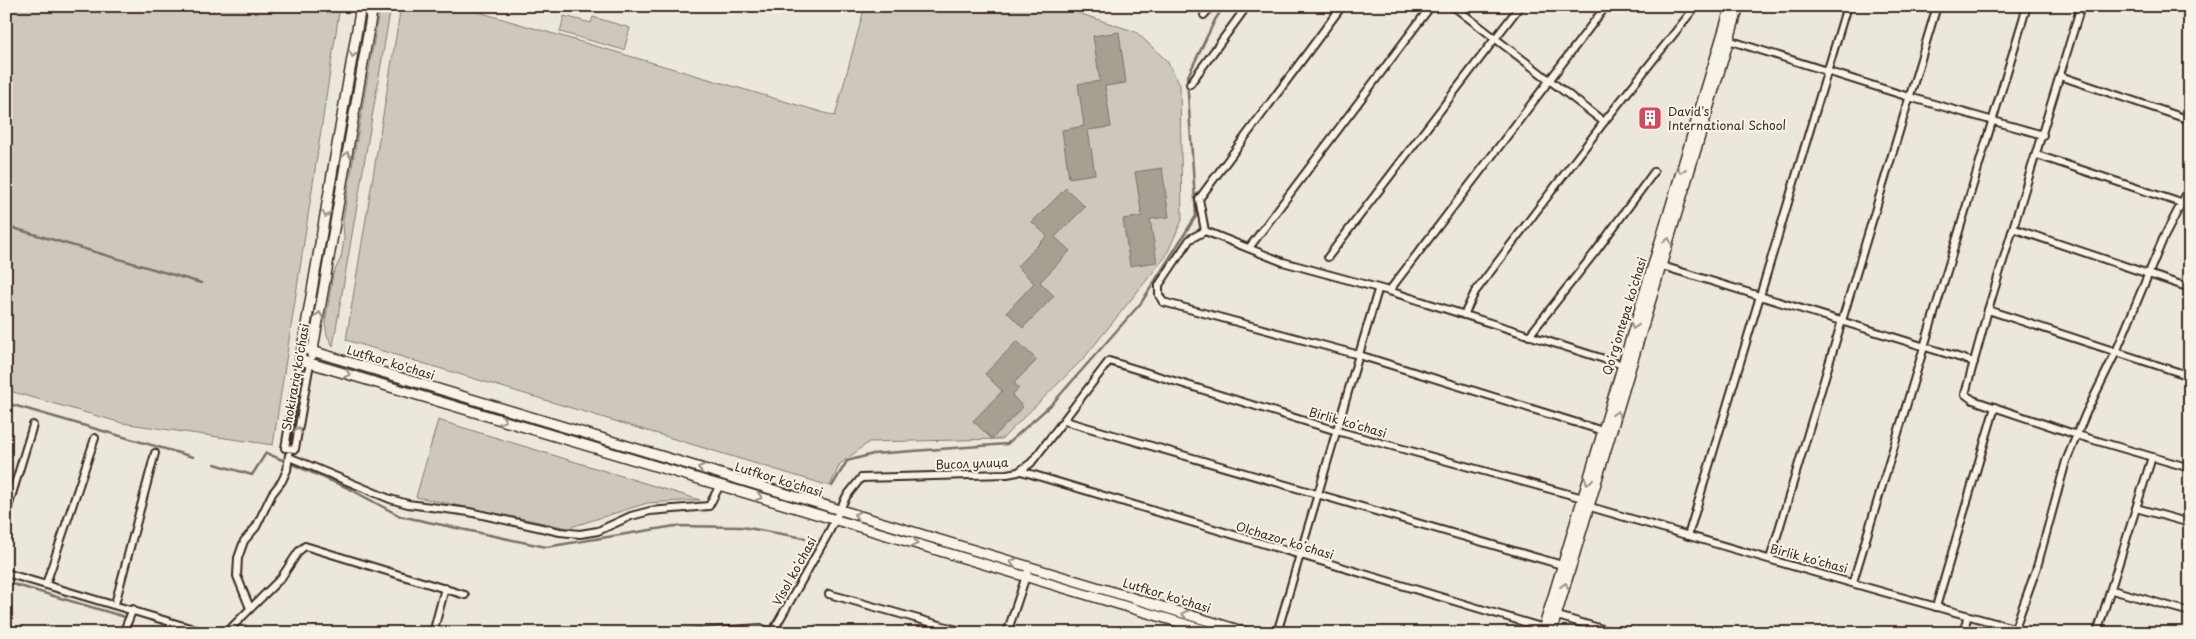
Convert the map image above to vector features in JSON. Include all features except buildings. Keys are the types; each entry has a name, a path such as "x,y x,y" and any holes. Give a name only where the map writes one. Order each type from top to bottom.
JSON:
{"main road":[{"name":"Shokirariq ko'chasi","path":"300,360 362,6"},
{"name":"Shokirariq ko'chasi","path":"310,363 373,6"},
{"name":"Qoʻrgʻontepa koʻchasi","path":"1725,39 1730,6"},
{"name":"Qoʻrgʻontepa koʻchasi","path":"1546,631 1725,39 1739,6"},
{"name":"Qoʻrgʻontepa koʻchasi","path":"1552,614 1562,566 1584,503 1622,365 1657,264"},
{"name":"Lutfkor ko'chasi","path":"302,348 1029,567 1209,629"},
{"name":"Lutfkor ko'chasi","path":"300,360 1209,629 1248,633"}],"street":[{"path":"1204,15 1210,6"},
{"path":"1190,84 1247,6"},
{"path":"1205,231 1200,199 1342,6"},
{"path":"1249,248 1431,6"},
{"path":"1453,6 1604,122"},
{"path":"1328,258 1520,6"},
{"path":"1389,291 1606,6"},
{"path":"1464,315 1475,292 1604,122 1696,6"},
{"path":"1688,536 1848,6"},
{"path":"1770,559 1937,6"},
{"path":"1853,582 2027,6"},
{"path":"2081,6 2037,155 1988,310 1965,394 1972,400 2077,436 2190,468"},
{"path":"1725,39 1909,97 2043,135"},
{"path":"2060,76 2190,120"},
{"path":"2037,155 2190,206"},
{"path":"1529,336 1596,251 1654,172"},
{"path":"2015,628 2037,567 2066,461 2116,352 2180,202 2190,186"},
{"path":"2014,229 2190,288"},
{"path":"1603,431 1359,355 1163,302 1159,295 1159,285 1190,239 1205,231 1283,262 1378,290 1389,291 1622,365"},
{"path":"1657,264 1974,362"},
{"path":"1277,633 1378,290"},
{"path":"1988,310 2190,376"},
{"name":"Shokirariq ko'chasi","path":"300,360 285,448 295,449 310,363"},
{"name":"Birlik koʻchasi","path":"1110,360 1337,431 1584,503 1688,536 1853,582 1967,617 2032,633"},
{"name":"Висол улица","path":"835,519 855,484 866,477 1006,474 1021,471 1031,464 1110,360"},
{"path":"1936,607 1995,407"},
{"path":"1065,421 1319,493 1562,566"},
{"path":"6,514 33,425"},
{"path":"46,584 95,438"},
{"path":"250,608 237,576 238,558 244,541 256,526 272,494 282,481 291,448"},
{"path":"115,604 155,453"},
{"path":"289,457 390,499 408,504 470,512 560,532 580,534 598,531 631,516 650,511 709,506 720,485"},
{"path":"2097,633 2152,457"},
{"name":"Olchazor koʻchasi","path":"1021,471 1546,631"},
{"path":"2136,508 2190,523"},
{"name":"Visol koʻchasi","path":"771,633 835,519"},
{"path":"226,633 281,578 299,551 305,546 465,595"},
{"path":"1007,633 1029,567"},
{"path":"6,573 133,609 207,633"},
{"path":"433,633 445,588"},
{"path":"2112,590 2190,612"},
{"path":"829,594 968,633"},
{"path":"123,633 133,609"},
{"path":"1552,614 1616,633"},
{"path":"1964,633 1967,617"},
{"path":"685,632 761,628 771,633"}],"shaded area":[{"path":"6,6 340,6 273,445 122,423 6,390"},
{"path":"380,6 391,6 333,346 327,335 325,323 333,274 341,258 344,239 343,219"},
{"path":"401,6 458,6 835,116 865,6 1057,6 1136,32 1167,61 1180,85 1182,220 1166,256 1084,358 1002,439 869,442 840,464 830,486 346,340"},
{"path":"564,16 591,23 593,17 630,28 624,50 560,32"},
{"path":"1119,32 1126,83 1105,86 1111,127 1088,130 1095,174 1069,178 1062,130 1084,126 1078,84 1100,81 1093,36"},
{"path":"1162,168 1169,217 1150,219 1157,262 1130,266 1123,219 1142,216 1135,172"},
{"path":"1066,188 1085,207 1055,237 1070,251 1040,282 1054,296 1023,328 1007,312 1034,283 1017,266 1047,236 1032,222"},
{"path":"1017,341 1037,360 1014,383 1019,388 1012,395 1023,407 992,439 973,421 1002,391 985,374"},
{"path":"438,420 700,500 647,503 568,528 416,497"}],"waterway":[{"path":"832,486 847,461 873,454 1007,444 1052,404 1141,303 1196,216 1187,78 1215,20 1224,6"},
{"path":"6,226 201,283"},
{"path":"6,403 193,457"},
{"path":"215,464 252,475 266,453 348,488 400,516 546,547 675,526 742,527 805,538"},
{"path":"6,582 125,617"}],"place":[{"name":"David's International School","path":"1650,118"}]}
